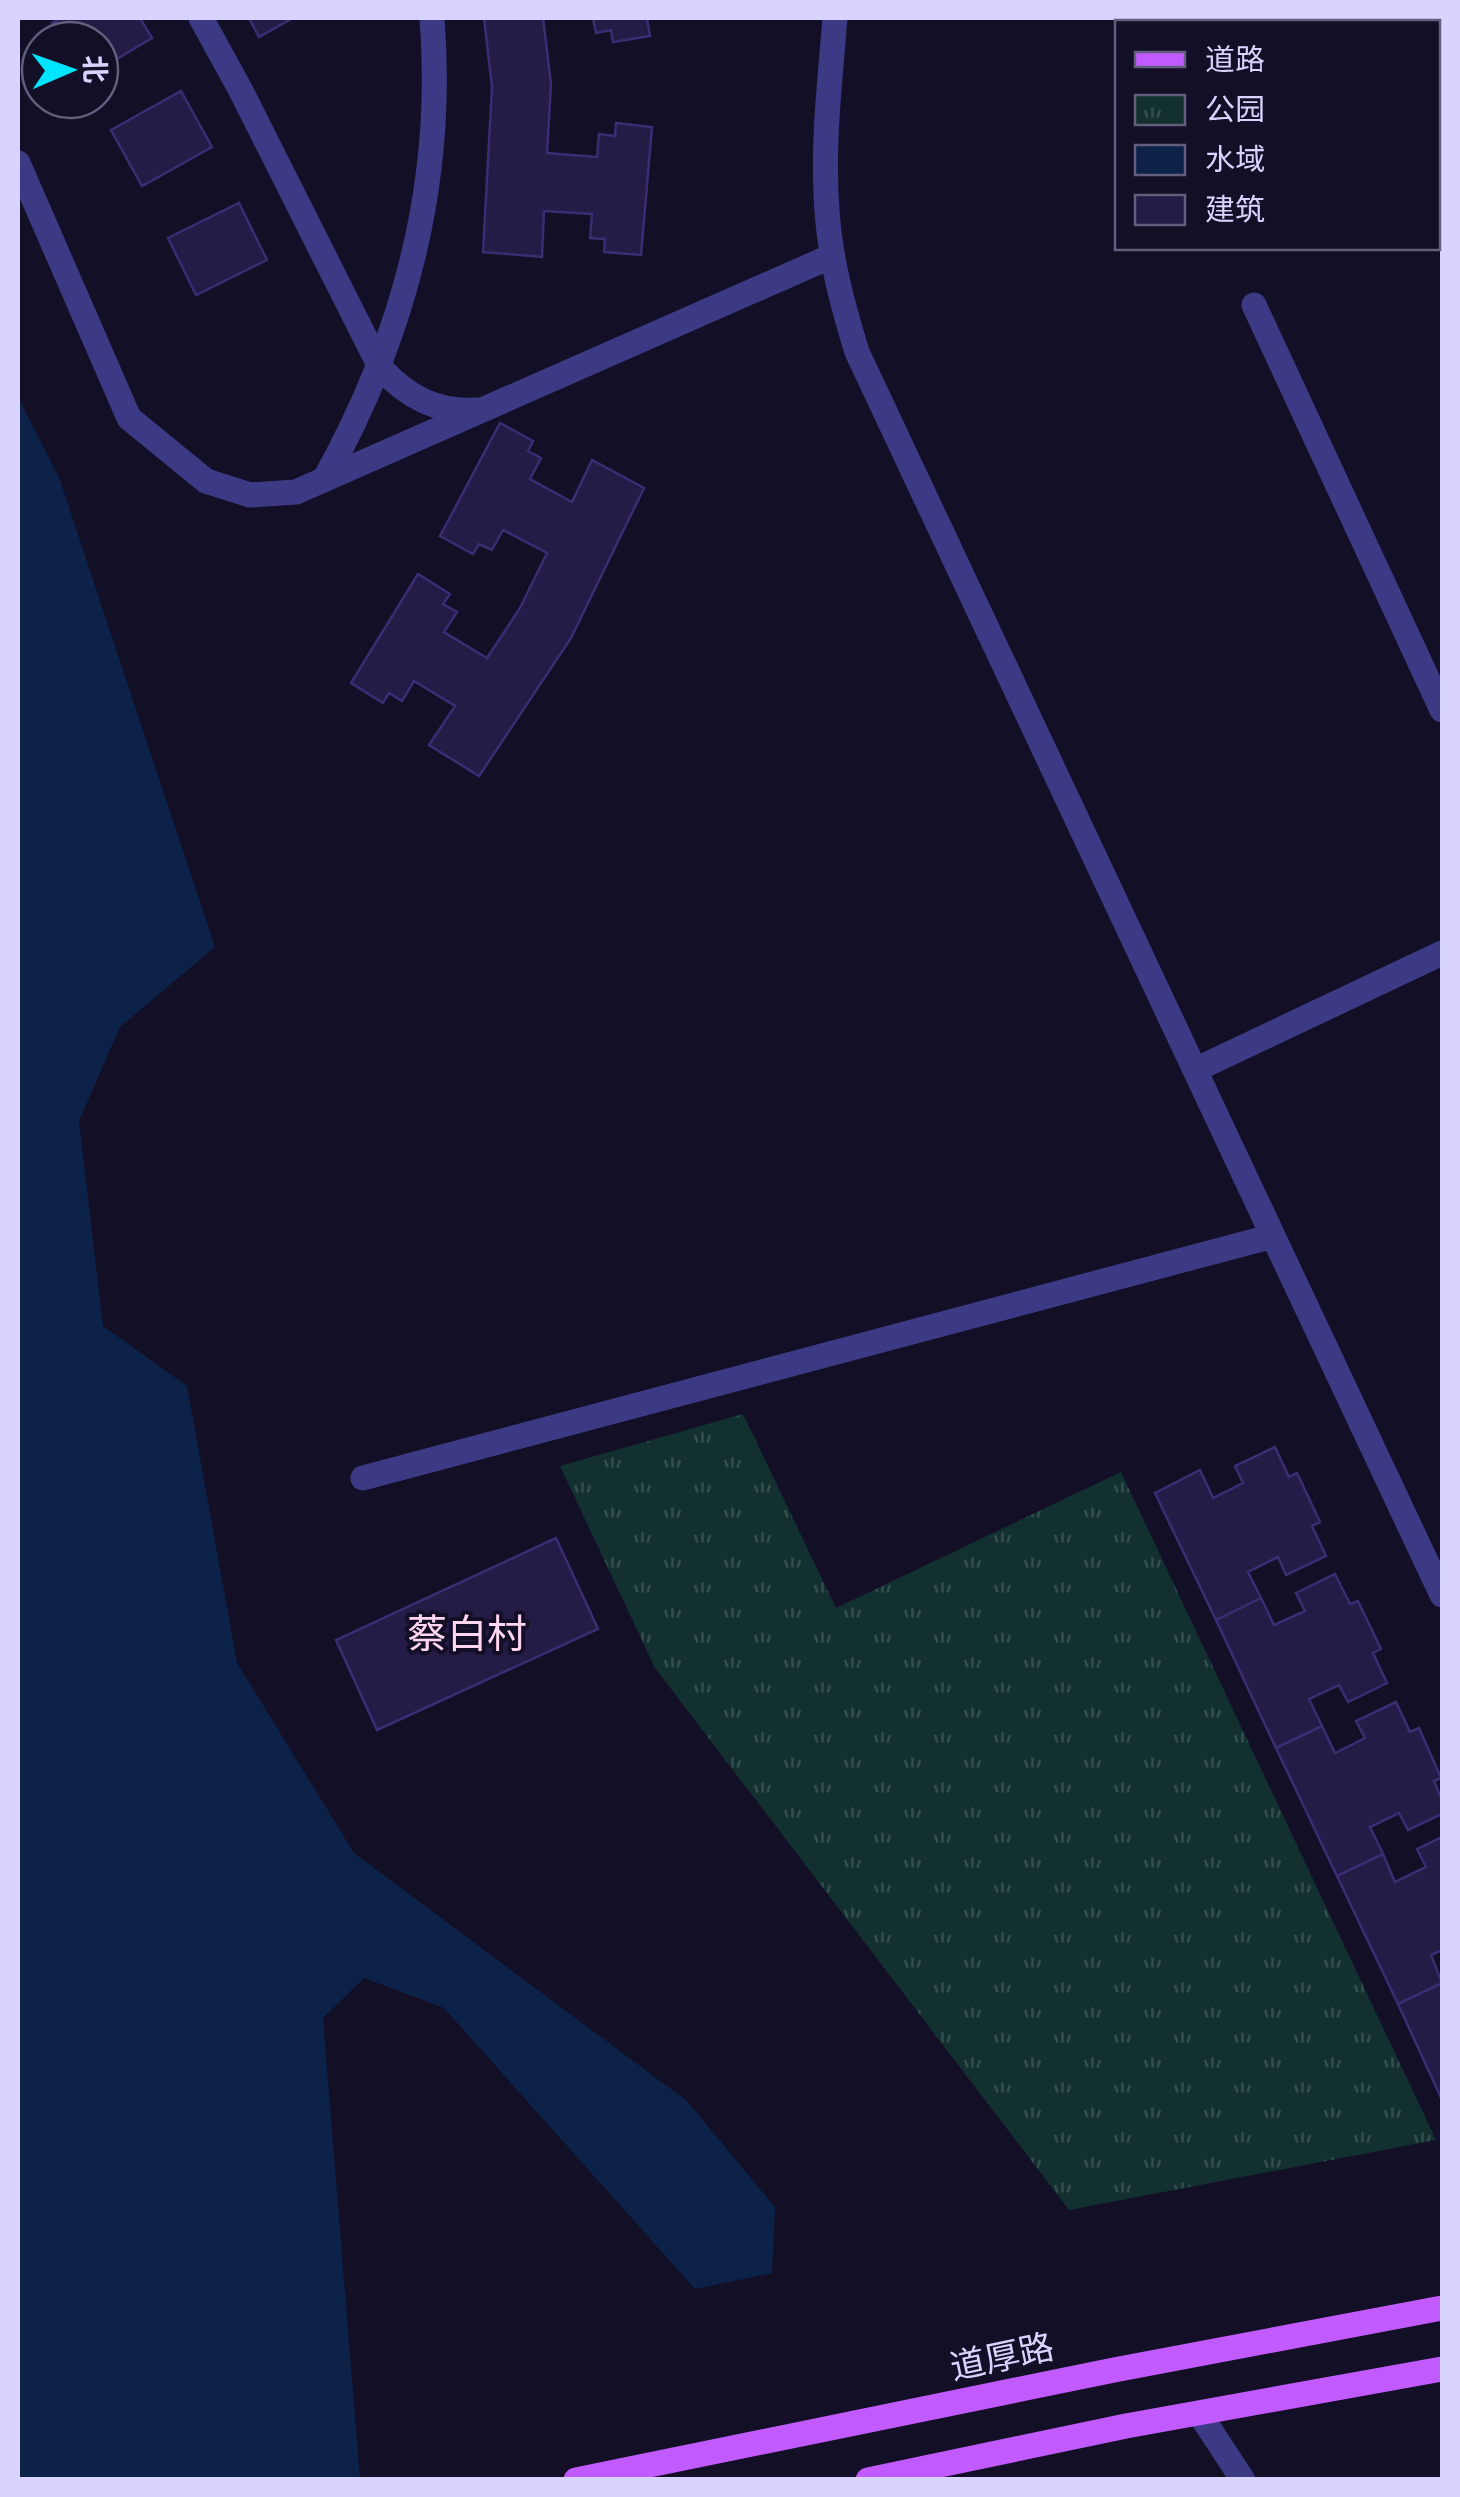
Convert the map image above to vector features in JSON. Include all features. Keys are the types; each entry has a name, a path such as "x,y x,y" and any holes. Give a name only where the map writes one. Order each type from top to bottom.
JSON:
{"main road":[{"name":"道厚路","path":"576,2480 1114,2370 1442,2308"},
{"path":"868,2480 1442,2369"}],"street":[{"path":"200,18 240,89 380,367 416,399 450,409 486,409"},
{"path":"324,480 355,425 380,367 402,307 418,246 429,184 435,89 432,18"},
{"path":"835,18 825,163 832,256 857,352 1442,1596"},
{"path":"18,163 130,418 206,481 250,495 296,492 832,256"},
{"path":"1254,304 1442,710"},
{"path":"1195,1070 1442,953"},
{"path":"364,1478 1273,1236"},
{"path":"1199,2413 1243,2480"}],"green space":[{"path":"743,1414 836,1608 1121,1472 1436,2140 1069,2210 655,1668 560,1466"}],"water":[{"path":"18,397 60,480 215,947 120,1027 79,1121 103,1326 187,1386 237,1663 354,1853 687,2101 775,2207 772,2273 695,2289 444,2008 364,1978 323,2018 360,2479 18,2479"}],"building":[{"path":"140,18 152,38 120,57 120,20 58,20"},
{"path":"249,18 293,18 259,37"},
{"path":"484,18 543,18 551,84 547,153 597,157 599,134 615,136 616,123 652,127 641,255 604,252 605,239 590,238 592,214 544,211 542,257 483,252 492,87"},
{"path":"593,18 647,18 650,36 613,42 611,30 596,33"},
{"path":"181,91 212,147 142,186 111,130"},
{"path":"239,203 267,260 196,295 168,238"},
{"path":"500,423 533,441 528,451 541,458 530,479 572,502 592,460 644,488 571,638 479,776 429,745 455,706 414,681 402,701 389,693 383,703 351,683 418,574 450,594 443,604 457,612 444,632 487,658 520,608 547,553 503,530 492,550 479,544 473,554 440,536"},
{"path":"1275,1447 1289,1477 1297,1473 1320,1522 1312,1526 1326,1556 1286,1575 1278,1557 1248,1572 1261,1598 1216,1620 1155,1493 1200,1470 1213,1498 1243,1483 1235,1466"},
{"path":"556,1538 598,1629 377,1730 336,1640"},
{"path":"1335,1574 1350,1604 1358,1601 1381,1649 1373,1653 1387,1683 1348,1702 1339,1685 1309,1699 1322,1726 1276,1748 1216,1620 1261,1598 1274,1625 1305,1611 1296,1593"},
{"path":"1396,1702 1410,1732 1419,1728 1441,1778 1434,1781 1442,1800 1442,1814 1408,1830 1399,1813 1370,1827 1383,1854 1337,1876 1276,1748 1322,1726 1335,1753 1365,1738 1356,1721"},
{"path":"1442,1837 1442,1950 1431,1955 1442,1983 1398,2004 1337,1876 1383,1854 1395,1882 1426,1867 1417,1849"},
{"path":"1442,1983 1442,2100 1398,2004"}],"district":[{"name":"蔡白村","path":"467,1634"}]}
